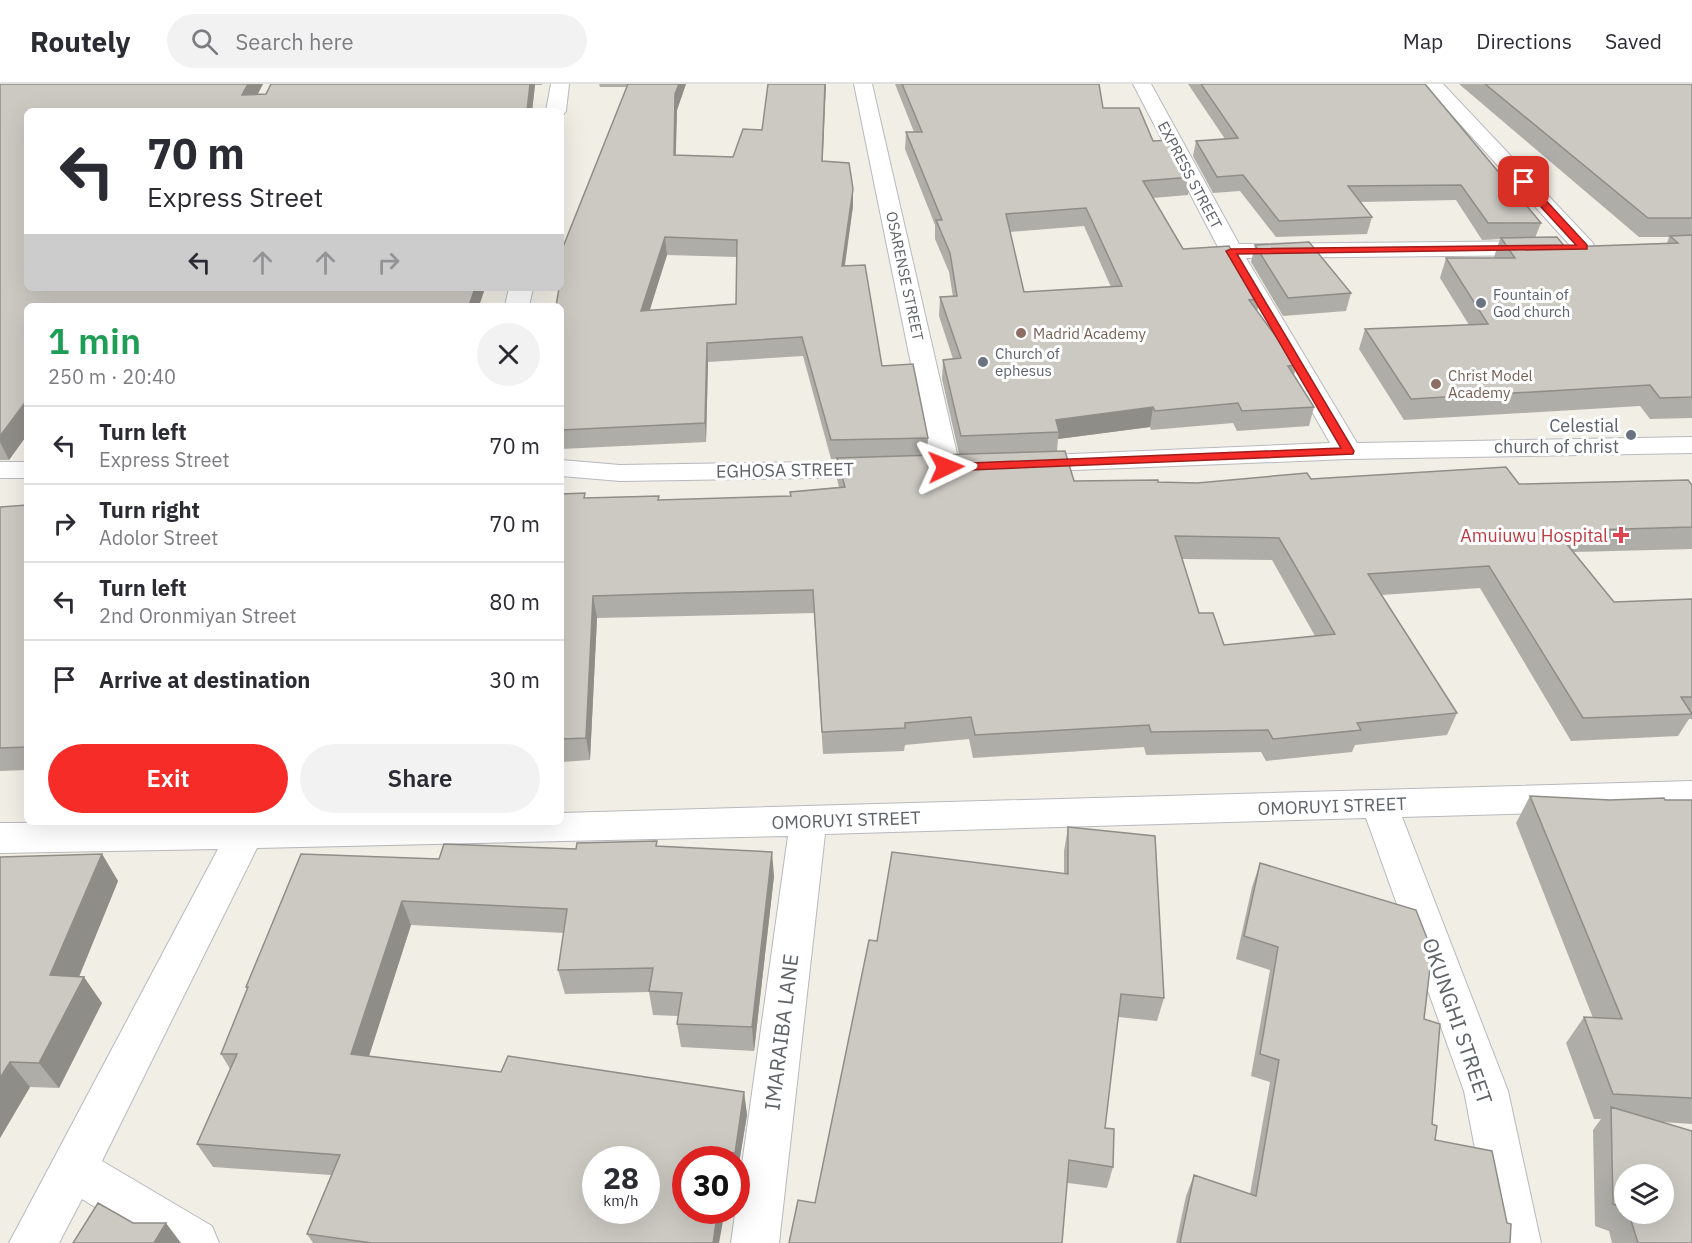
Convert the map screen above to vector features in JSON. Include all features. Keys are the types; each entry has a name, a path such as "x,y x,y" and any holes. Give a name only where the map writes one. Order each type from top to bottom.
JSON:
{"street":[{"path":"556,108 560,84"},
{"name":"OSARENSE STREET","path":"863,84 949,467"},
{"name":"EXPRESS STREET","path":"1142,84 1231,251 1348,451"},
{"path":"1231,251 1594,247 1433,84"},
{"name":"EGHOSA STREET","path":"564,468 620,473 949,467 1348,451 1692,445"},
{"path":"0,470 24,470"},
{"name":"OMORUYI STREET","path":"0,838 808,821 1692,795"},
{"name":"OKUNGHI STREET","path":"1379,805 1486,1091 1517,1243"},
{"name":"IMARAIBA LANE","path":"755,1243 808,821"},
{"path":"33,1243 74,1169 245,834"},
{"path":"74,1169 195,1243"}],"building":[{"path":"0,84 248,84 242,95 266,94 271,84 530,84 527,108 24,108 24,291 474,291 470,303 24,303 24,404 0,436"},
{"path":"628,84 679,84 675,94 674,155 733,157 743,129 762,130 768,84 825,84 822,161 849,163 853,189 842,266 865,265 882,366 913,364 928,438 831,440 802,337 707,343 705,423 564,430 564,303 556,303 558,291 564,291 564,244","holes":["665,237 737,240 736,304 641,311"]},
{"path":"902,84 1099,84 1103,108 1139,108 1153,141 1172,140 1192,177 1143,181 1183,249 1229,246 1260,299 1249,300 1297,365 1288,366 1314,407 1242,411 1238,403 1155,411 1153,407 1056,420 1059,432 961,436 943,360 961,358 940,297 957,296 950,253 936,220 942,220 906,132 922,132","holes":["1086,208 1122,286 1024,292 1006,214"]},
{"path":"1201,84 1425,84 1541,223 1488,223 1461,185 1348,186 1372,217 1279,221 1243,175 1217,177 1196,141 1238,138"},
{"path":"1485,84 1692,84 1692,218 1648,218"},
{"path":"1692,235 1692,397 1660,398 1650,385 1411,399 1365,329 1488,324 1446,258 1515,258 1501,238 1557,237 1565,247 1678,243 1670,236"},
{"path":"1309,242 1351,293 1288,298 1255,245"},
{"path":"1065,451 1074,481 1158,480 1158,482 1197,483 1307,473 1311,479 1506,467 1519,484 1688,480 1692,485 1692,527 1556,531 1614,602 1692,599 1692,697 1681,697 1692,714 1583,718 1489,566 1368,574 1457,713 1357,723 1361,730 1273,739 1268,730 1151,732 1149,725 975,735 971,717 905,723 905,728 822,732 813,590 685,593 593,596 586,738 564,739 564,494 585,493 584,498 659,496 658,500 791,496 790,492 845,487 837,458","holes":["1175,536 1279,538 1335,634 1224,645 1213,613 1199,613"]},
{"path":"24,505 24,747 0,748 0,507"},
{"path":"1530,796 1610,800 1664,798 1665,800 1692,800 1692,1098 1613,1094 1584,1017 1622,1019"},
{"path":"1068,827 1155,836 1164,998 1121,994 1105,1128 1114,1129 1113,1167 1069,1160 1062,1243 789,1243 798,1200 815,1203 869,940 877,941 892,852 1068,874"},
{"path":"657,841 656,846 772,852 752,1027 677,1024 682,993 649,991 653,968 558,970 567,909 402,901 351,1054 501,1072 508,1056 744,1092 736,1146 672,1146 672,1224 716,1224 713,1243 372,1243 307,1234 340,1155 197,1144 237,1054 221,1054 301,854 439,859 444,844 576,849 577,843"},
{"path":"102,854 50,975 84,977 39,1063 10,1062 0,1078 0,857"},
{"path":"1260,863 1416,910 1432,951 1424,1019 1440,1024 1432,1124 1437,1126 1435,1140 1492,1151 1507,1223 1511,1224 1510,1243 1180,1243 1194,1175 1256,1196 1279,1060 1260,1054 1278,947 1244,936"},
{"path":"1611,1107 1692,1131 1692,1243 1638,1243 1632,1224 1674,1224 1674,1164 1614,1164 1613,1204"},
{"path":"98,1203 133,1223 166,1223 154,1243 73,1243"}],"place":[{"name":"Fountain of God church","path":"1481,303"},
{"name":"Madrid Academy","path":"1021,333"},
{"name":"Church of ephesus","path":"983,362"},
{"name":"Christ Model Academy","path":"1436,384"},
{"name":"Celestial church of christ","path":"1631,435"},
{"name":"Amuiuwu Hospital","path":"1621,535"}],"route":[{"path":"946,467 1348,451 1231,251 1584,247 1524,182"}]}
